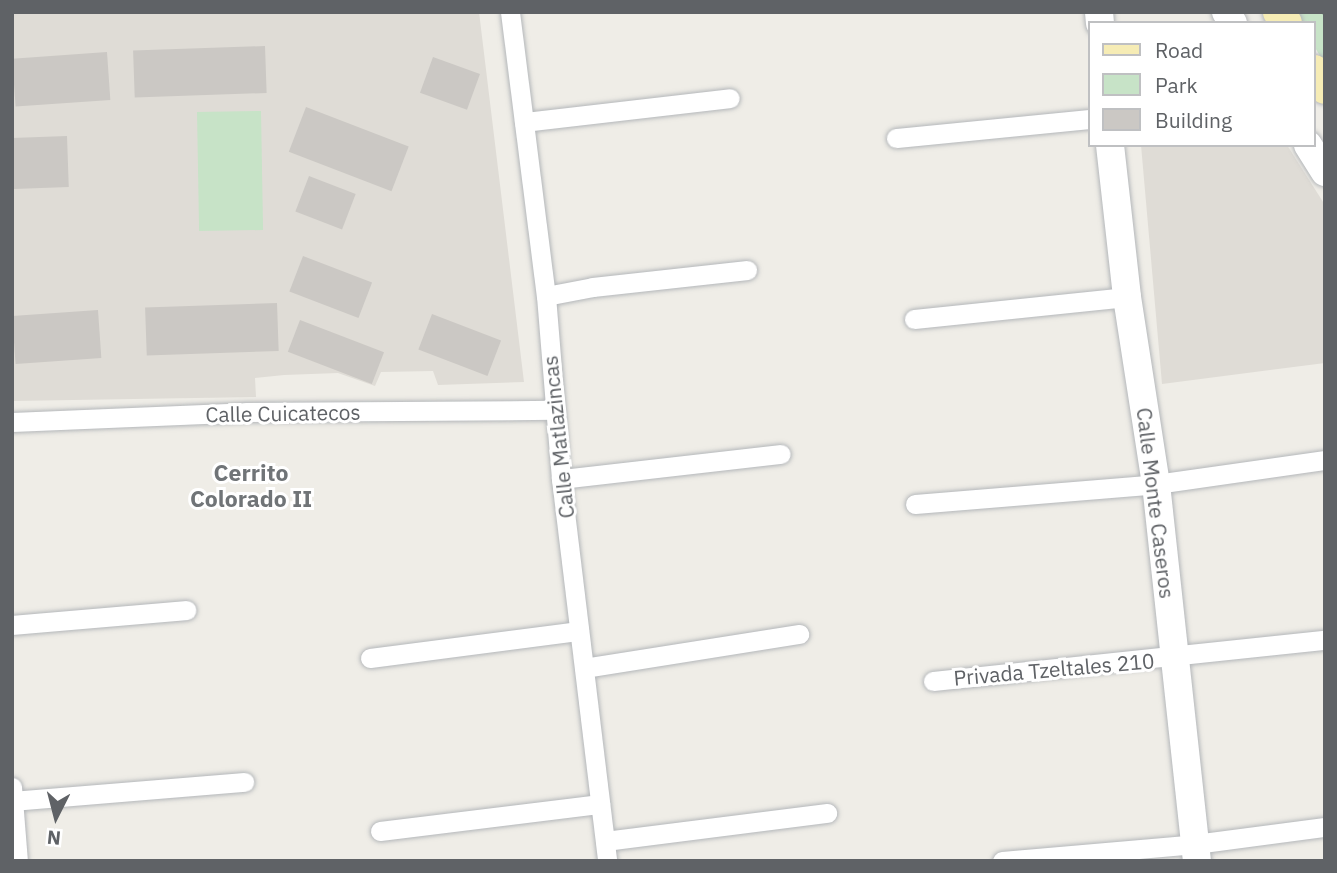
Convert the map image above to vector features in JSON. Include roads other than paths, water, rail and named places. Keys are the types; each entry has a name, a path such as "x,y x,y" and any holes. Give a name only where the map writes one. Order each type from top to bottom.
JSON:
{"street":[{"name":"Calle Matlazincas","path":"510,12 545,296 561,480 606,851"},
{"path":"524,122 730,98"},
{"path":"896,138 1088,118"},
{"name":"Calle Monte Caseros","path":"1110,147 1127,297 1156,484 1196,852"},
{"path":"1309,147 1325,172"},
{"path":"545,296 593,287 747,270"},
{"path":"914,319 1127,297"},
{"name":"Calle Cuicatecos","path":"12,422 246,412 554,410"},
{"path":"561,480 781,454"},
{"path":"915,504 1156,484 1325,460"},
{"path":"12,625 186,610"},
{"path":"370,657 579,631"},
{"path":"584,668 799,634"},
{"name":"Privada Tzeltales 210","path":"933,681 1325,640"},
{"path":"18,861 13,796 244,782"},
{"path":"380,831 600,804"},
{"path":"606,851 827,813"},
{"path":"1002,861 1196,852 1325,827"}],"district":[{"name":"Cerrito Colorado II","path":"251,485"}]}
